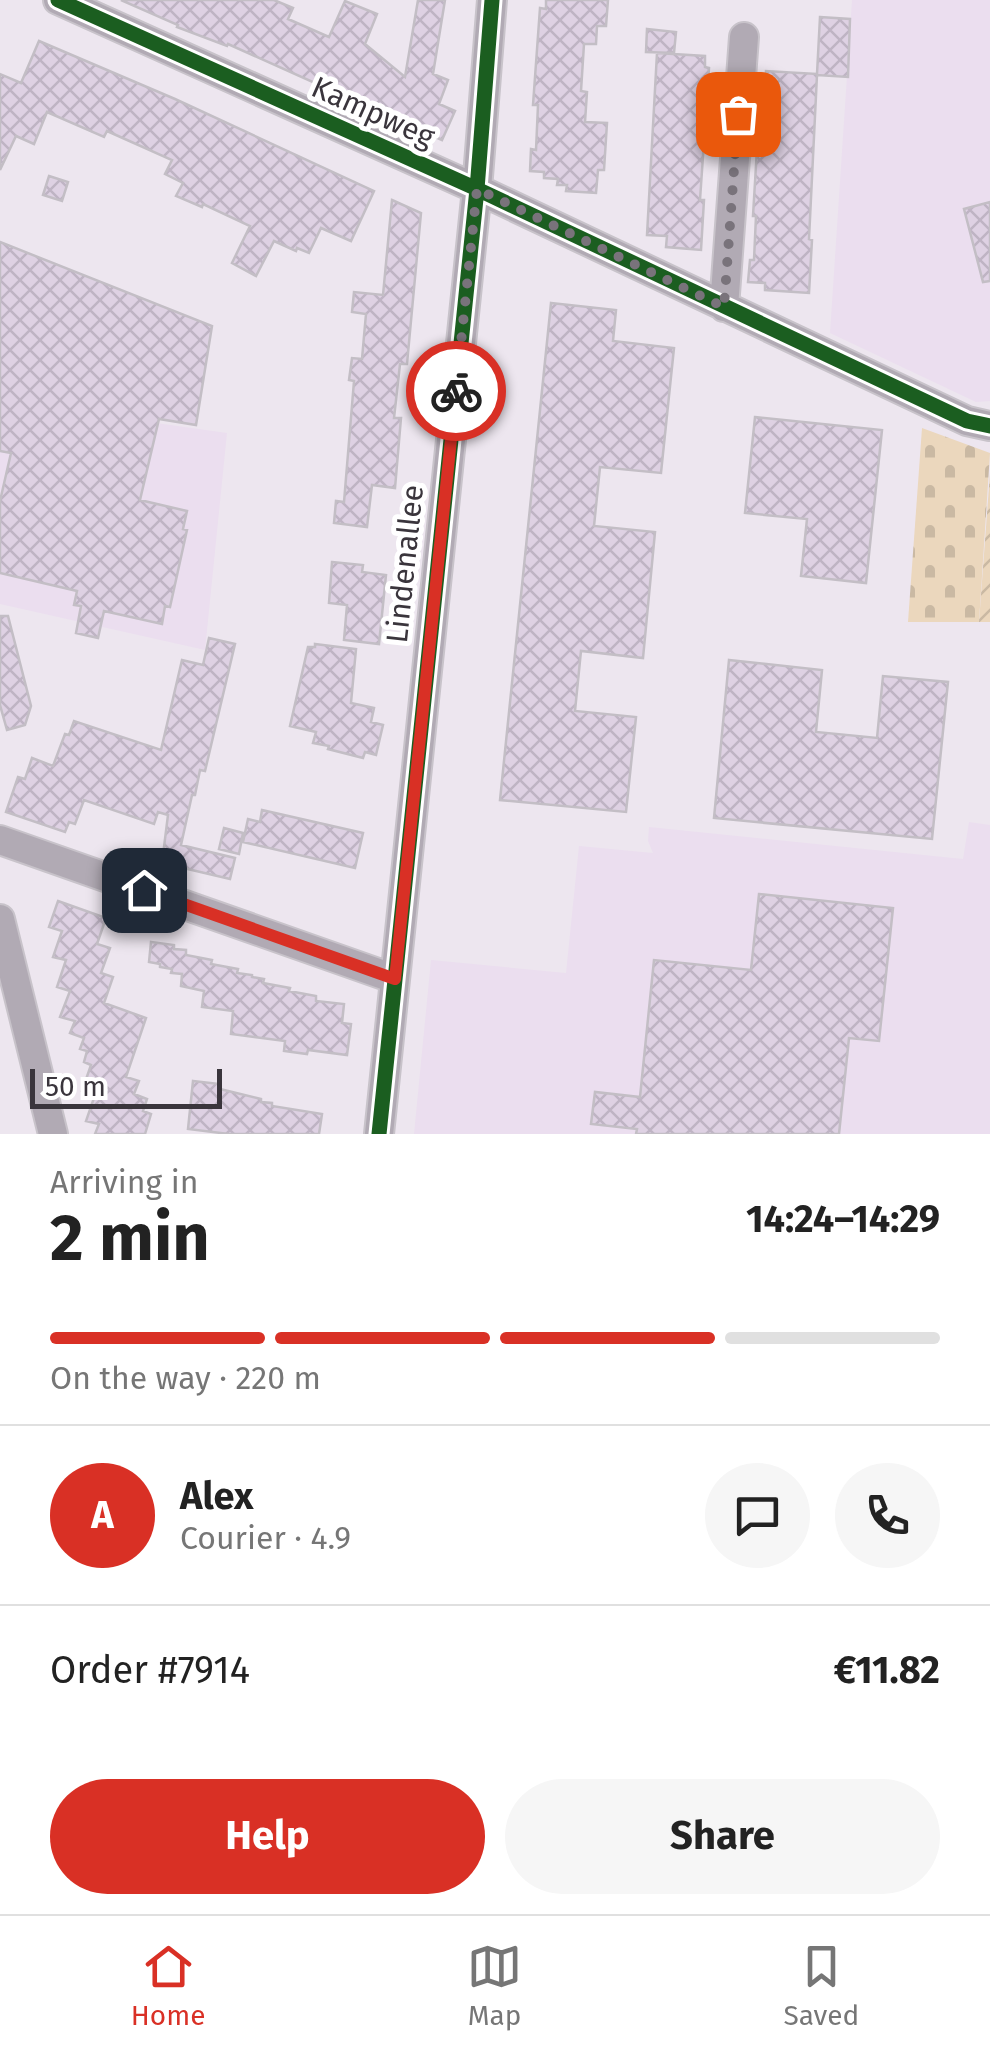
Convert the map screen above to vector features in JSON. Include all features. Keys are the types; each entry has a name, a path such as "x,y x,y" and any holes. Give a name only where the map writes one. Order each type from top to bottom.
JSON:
{"street":[{"name":"Kampweg","path":"58,0 477,189 966,421 990,426"},
{"name":"Lindenallee","path":"379,1134 477,189 492,0"},
{"path":"724,307 744,37"},
{"path":"0,840 395,979"},
{"path":"0,919 53,1134"}],"shaded area":[{"path":"852,0 990,0 990,401 976,402 830,333"},
{"path":"0,401 227,433 205,650 0,604"},
{"path":"969,822 990,825 990,1134 414,1134 431,960 566,973 579,846 653,853 648,841 649,827 963,859"}],"green space":[{"path":"922,428 990,453 979,622 908,622"},
{"path":"990,473 990,622 979,622"}],"building":[{"path":"121,0 274,0 293,8 288,19 329,37 345,1 377,14 365,44 405,77 418,0 445,0 433,74 448,80 439,104 455,111 442,140"},
{"path":"546,0 608,0 606,26 597,26 596,44 584,44 581,91 587,92 585,122 607,123 604,170 598,170 596,193 566,191 567,185 557,185 558,179 530,171 531,149 536,150 538,105 533,105 540,8 546,9"},
{"path":"820,17 850,19 848,77 817,75 809,293 765,290 765,283 748,282 750,260 754,260 760,98 765,98 766,71 817,74"},
{"path":"647,29 676,32 674,53 646,52"},
{"path":"39,41 374,191 351,241 321,228 309,253 274,241 256,276 232,263 250,226 176,196 183,183 165,174 172,160 107,131 104,137 47,112 34,144 16,136 0,170 0,74 21,83"},
{"path":"657,53 705,56 705,67 709,68 700,200 704,200 701,250 666,247 667,236 647,235"},
{"path":"49,176 68,182 62,201 43,195"},
{"path":"392,200 421,213 407,364 400,364 394,418 401,418 395,488 372,485 367,527 334,523 336,501 344,502 354,381 349,380 352,358 362,359 366,314 352,312 354,292 383,295"},
{"path":"990,202 990,281 983,282 964,209"},
{"path":"0,242 212,326 196,425 159,419 140,500 187,511 183,529 187,530 170,607 165,606 162,624 104,611 98,638 76,633 81,606 74,605 77,591 0,573 0,501 11,453 0,451"},
{"path":"551,303 616,310 613,341 674,348 661,473 600,467 594,526 655,532 643,658 581,651 575,711 636,717 626,812 500,800"},
{"path":"755,417 882,430 866,583 801,576 807,519 745,513"},
{"path":"332,562 363,565 362,572 386,575 379,644 344,640 347,605 329,603"},
{"path":"0,616 8,616 31,706 25,725 7,730 0,705"},
{"path":"209,638 235,644 205,771 200,770 181,845 235,858 230,879 162,863 168,815 158,812 154,824 84,800 75,824 69,822 65,832 6,812 18,777 25,779 32,758 53,766 74,721 161,750 182,660 203,665"},
{"path":"315,644 356,649 351,703 374,708 371,722 383,725 376,755 365,752 363,758 328,749 329,746 313,743 316,732 290,726 308,647"},
{"path":"729,660 822,670 816,732 877,738 883,676 948,682 932,839 714,818"},
{"path":"262,810 363,833 355,868 243,842 248,819 260,822"},
{"path":"224,828 243,833 239,854 219,849"},
{"path":"759,894 893,908 879,1041 849,1038 839,1134 636,1134 637,1129 591,1124 595,1092 640,1097 654,960 751,970"},
{"path":"58,901 106,918 97,944 110,948 101,973 113,977 104,1003 146,1018 126,1077 139,1081 134,1094 147,1099 143,1111 151,1114 145,1134 95,1134 99,1124 86,1121 95,1095 82,1091 91,1065 84,1062 87,1051 80,1049 84,1038 70,1033 75,1021 60,1017 70,991 57,987 66,960 53,957 62,931 49,927"},
{"path":"151,942 174,945 174,949 186,950 186,955 238,969 237,973 264,979 263,983 316,996 316,1001 344,1004 342,1023 351,1024 347,1055 284,1051 285,1041 231,1034 233,1011 202,1007 204,991 181,986 182,974 149,962"},
{"path":"193,1081 220,1084 220,1089 261,1099 272,1106 322,1114 319,1134 229,1134 188,1129"}],"cycle path":[{"path":"58,0 477,189 967,421 990,426"},
{"path":"379,1134 477,189 492,0"}],"way so far":[{"path":"456,391 477,189 724,307 738,114"}],"route":[{"path":"144,890 395,979 456,391"}]}
